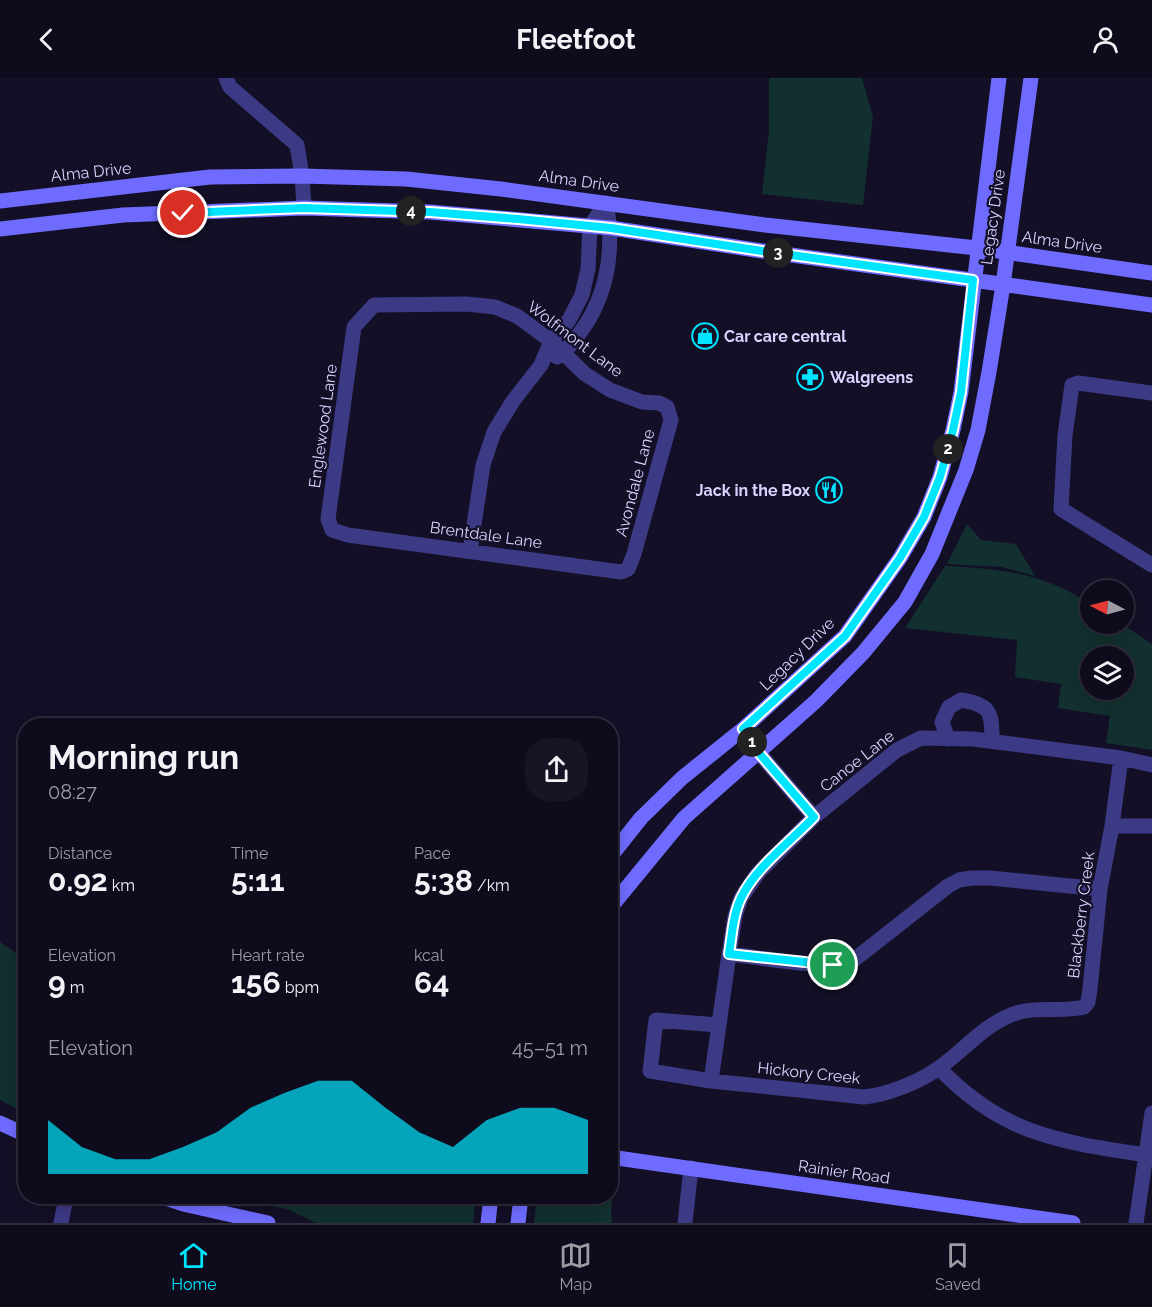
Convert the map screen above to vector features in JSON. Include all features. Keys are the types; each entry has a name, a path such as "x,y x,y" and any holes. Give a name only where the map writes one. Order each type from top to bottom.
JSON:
{"main road":[{"name":"Legacy Drive","path":"618,847 641,818 682,778 743,729 845,636 900,558 924,517 940,477 961,392 999,78"},
{"name":"Legacy Drive","path":"618,898 684,818 816,701 863,653 905,602 920,577 943,529 966,470 978,430 1003,285 1030,78"},
{"name":"Alma Drive","path":"0,201 210,177 302,176 406,179 501,189 765,225 977,248 1152,273"},
{"path":"120,187 123,215"},
{"path":"0,229 123,215 304,208 430,212 611,228 1152,305"},
{"path":"762,251 765,225"},
{"path":"924,517 943,529"},
{"path":"0,1123 18,1131"},
{"name":"Rainier Road","path":"618,1157 1073,1223"},
{"path":"183,1204 226,1218 268,1223"},
{"path":"488,1223 490,1204"},
{"path":"518,1223 520,1204"}],"street":[{"path":"226,78 230,87 297,145 304,208"},
{"path":"470,551 483,465 494,432 513,401 541,365 551,340 568,320 582,296 588,269 590,226 606,203"},
{"path":"541,365 564,352 585,326 599,301 608,265 611,228 606,203"},
{"name":"Wolfmont Lane","path":"359,321 374,305 467,304 495,307 518,316 551,340 585,374 610,390 642,402 659,403 667,407"},
{"name":"Englewood Lane","path":"338,532 332,530 328,519 354,327 359,321"},
{"path":"1152,393 1078,383 1072,385 1065,435 1060,509 1152,565"},
{"name":"Avondale Lane","path":"628,569 634,555 671,420 667,407"},
{"name":"Brentdale Lane","path":"338,532 621,572 628,569"},
{"path":"948,739 942,722 949,707 961,700 979,703 989,713 993,721 992,741"},
{"path":"743,729 759,753 814,817"},
{"name":"Canoe Lane","path":"711,1081 735,916 741,898 758,873 814,817 905,746 921,738 992,741 1121,758 1152,765"},
{"name":"Blackberry Creek","path":"1084,1007 1088,1002 1090,989 1100,889 1112,826 1121,758"},
{"path":"1112,826 1152,826"},
{"path":"729,954 821,964 844,964 855,959 948,886 972,878 1100,889"},
{"name":"Hickory Creek","path":"718,1026 656,1020 650,1071 711,1081 864,1097 878,1096 894,1091 939,1068 982,1032 1010,1015 1038,1010 1084,1007"},
{"path":"939,1068 960,1090 992,1113 1020,1128 1050,1138 1149,1156"},
{"path":"1136,1223 1149,1156 1152,1113"},
{"path":"685,1223 691,1168"},
{"path":"61,1223 65,1204"}],"green space":[{"path":"769,78 862,78 873,117 863,205 762,194 769,132"},
{"path":"967,524 981,540 1016,544 1035,576 1002,567 947,564"},
{"path":"945,566 1020,574 1073,593 1080,598 1080,634 1134,634 1134,632 1152,644 1152,750 1106,743 1110,716 1058,708 1061,684 1015,677 1017,640 905,628"},
{"path":"0,942 18,954 18,1109 0,1100"},
{"path":"262,1204 475,1204 473,1223 316,1223 287,1209"},
{"path":"536,1204 612,1204 612,1223 534,1223"}],"place":[{"name":"Car care central","path":"705,336"},
{"name":"Walgreens","path":"810,377"},
{"name":"Jack in the Box","path":"829,490"}],"route":[{"path":"183,213 304,208 430,212 518,219 611,228 973,280 961,392 940,477 924,517 900,558 845,636 743,729 759,753 814,817 748,886 735,916 729,954 833,965"}]}
